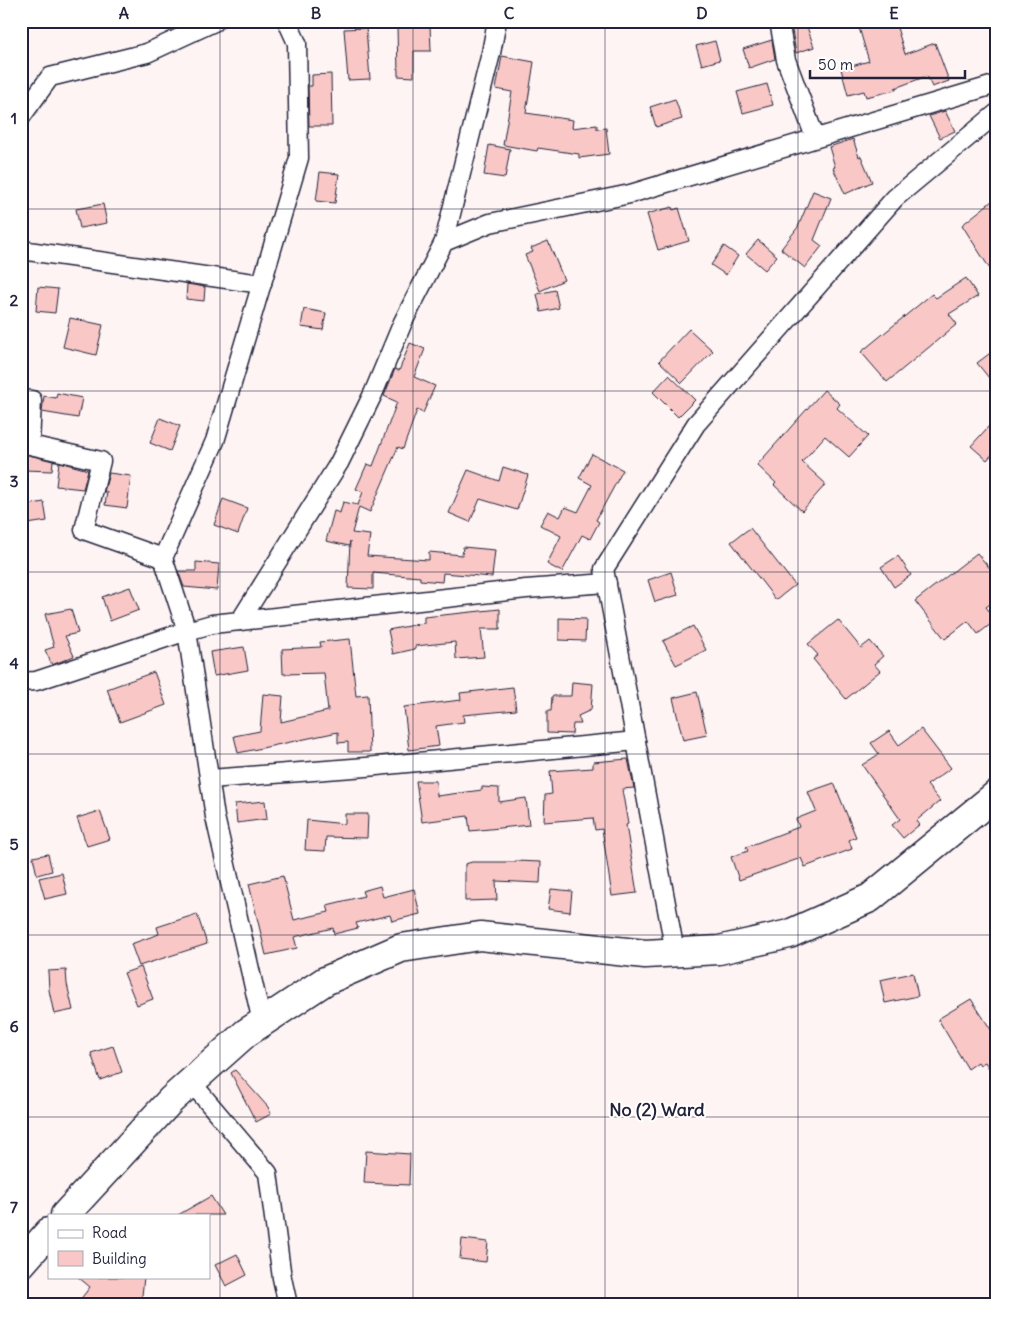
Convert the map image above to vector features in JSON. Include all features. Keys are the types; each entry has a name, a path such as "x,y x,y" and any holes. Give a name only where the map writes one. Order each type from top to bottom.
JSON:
{"highway":[{"path":"66,1214 171,1100 191,1082 246,1033 325,981 402,948 480,936 645,954 719,950 789,934 870,898 997,794"},
{"path":"21,1264 48,1233"}],"street":[{"path":"21,117 50,78 148,52 216,21"},
{"path":"262,1022 215,817 187,631 163,558 215,441 299,158 297,43 287,21"},
{"path":"240,621 339,463 373,394 403,322 444,242 489,62 497,21"},
{"path":"779,21 786,60 815,137"},
{"path":"444,242 490,222 630,194 997,84"},
{"path":"675,952 604,568 696,424 895,198 993,116 997,94"},
{"path":"21,250 262,284"},
{"path":"21,399 32,400 30,446 101,461 84,530 163,558"},
{"path":"21,682 36,681 212,624 526,589 607,583"},
{"path":"210,779 366,767 636,741"},
{"path":"191,1082 268,1173 282,1278 288,1305"}],"building":[{"path":"805,21 814,47 796,53 791,25"},
{"path":"857,21 895,21 905,54 935,43 949,81 932,87 927,76 895,88 896,90 866,97 864,91 848,95 841,69 869,61"},
{"path":"397,25 430,25 431,51 414,51 414,77 398,76"},
{"path":"366,28 370,79 348,80 344,29"},
{"path":"772,40 775,59 749,68 743,49"},
{"path":"715,41 720,60 702,65 696,46"},
{"path":"502,56 534,62 526,113 573,120 572,128 597,125 597,129 606,128 609,154 579,158 579,154 538,148 537,151 503,145 512,92 496,89"},
{"path":"331,74 332,126 309,126 308,86 312,86 312,75"},
{"path":"767,84 773,105 743,113 737,92"},
{"path":"675,99 682,119 656,127 650,107"},
{"path":"945,111 955,131 940,138 929,116"},
{"path":"853,139 859,157 861,156 872,182 845,194 833,168 835,167 829,147"},
{"path":"489,145 510,149 505,178 484,175"},
{"path":"320,172 339,174 335,203 316,201"},
{"path":"813,191 831,198 814,240 822,246 805,268 781,249 798,227"},
{"path":"997,197 997,280 962,225"},
{"path":"103,204 107,223 80,228 76,209"},
{"path":"672,207 673,210 679,208 689,241 658,250 647,214"},
{"path":"758,240 777,256 765,270 746,254"},
{"path":"548,241 564,280 540,291 525,255 533,252 531,248"},
{"path":"724,246 738,256 726,275 711,265"},
{"path":"966,278 978,296 949,314 957,324 887,382 861,352 932,294 936,298"},
{"path":"187,284 205,287 204,301 186,299"},
{"path":"38,287 58,289 55,313 36,311"},
{"path":"555,290 559,308 541,312 537,294"},
{"path":"304,309 326,313 323,330 301,327"},
{"path":"70,318 103,325 96,355 63,347"},
{"path":"689,329 713,351 682,383 659,361"},
{"path":"410,343 425,349 414,377 435,386 423,413 417,410 403,449 398,447 370,512 359,507 352,533 370,535 367,556 429,560 429,552 462,555 463,547 495,550 492,577 443,573 442,582 420,580 420,577 373,573 373,589 348,588 350,541 349,546 326,541 334,511 340,513 343,502 358,505 363,492 356,489 367,464 373,466 397,402 384,396 395,369 399,371"},
{"path":"997,348 997,388 977,363"},
{"path":"669,375 695,400 678,417 653,392"},
{"path":"824,390 840,404 837,408 868,436 849,457 825,436 802,462 826,484 802,511 774,485 776,483 757,465"},
{"path":"57,393 82,398 78,418 42,412 44,396 56,398"},
{"path":"997,417 997,449 987,460 971,446"},
{"path":"160,418 180,426 170,451 150,443"},
{"path":"25,454 53,461 52,471 24,470"},
{"path":"592,454 623,470 596,520 599,522 590,539 582,535 562,572 547,564 561,536 540,525 548,511 560,517 565,507 578,512 592,485 579,478"},
{"path":"59,462 88,470 83,489 56,486"},
{"path":"503,467 528,475 517,510 480,499 470,522 449,513 468,470 499,481"},
{"path":"109,473 131,476 127,508 105,505 107,492 104,492"},
{"path":"223,499 247,508 238,534 214,525"},
{"path":"44,502 47,521 21,525 21,506"},
{"path":"750,528 795,585 776,600 731,542"},
{"path":"977,553 997,577 997,599 986,607 996,620 978,634 968,621 945,639 915,601"},
{"path":"898,556 911,575 894,587 881,567"},
{"path":"196,562 219,564 217,590 184,587 178,571 196,571"},
{"path":"671,572 678,595 655,602 648,580"},
{"path":"130,587 139,610 110,621 102,597"},
{"path":"71,609 78,633 65,636 74,656 52,665 45,650 54,647 45,614"},
{"path":"500,609 500,629 481,629 484,657 456,659 455,642 415,646 415,649 393,654 388,630 424,623 424,617"},
{"path":"559,618 586,619 585,641 559,640"},
{"path":"838,620 861,648 870,641 883,656 874,664 880,671 846,699 813,659 818,655 808,644"},
{"path":"693,626 706,650 676,665 663,641"},
{"path":"350,639 356,696 368,695 370,752 348,752 348,742 338,743 338,732 238,753 234,736 260,731 263,694 283,696 281,722 328,711 324,673 283,674 282,649 321,647 320,642"},
{"path":"244,647 248,670 214,676 210,652"},
{"path":"154,672 166,705 120,722 107,689"},
{"path":"572,682 593,684 591,710 578,716 581,724 573,724 572,734 547,733 547,711 551,711 552,696 571,696"},
{"path":"513,687 516,710 463,715 464,722 436,726 439,746 409,750 404,707 461,700 460,693"},
{"path":"697,692 707,735 683,740 673,698"},
{"path":"921,729 951,768 927,785 940,801 916,821 919,825 903,838 892,825 900,819 862,765 879,754 871,743 889,731 899,745"},
{"path":"628,759 634,788 622,789 637,893 612,896 602,829 595,830 593,818 544,822 545,795 552,794 550,771 593,768 593,762"},
{"path":"416,781 436,781 437,796 482,790 482,787 499,788 499,802 526,798 529,825 470,831 468,816 422,822"},
{"path":"834,783 856,837 849,840 852,849 805,867 801,858 739,880 731,857 748,851 746,847 799,827 796,819 816,811 808,792"},
{"path":"265,801 267,819 237,823 235,804"},
{"path":"100,811 110,839 87,846 77,818"},
{"path":"345,814 368,814 367,838 326,837 325,851 305,850 307,820 345,824"},
{"path":"48,854 52,871 37,875 33,857"},
{"path":"472,862 541,862 540,883 496,881 497,900 465,901 465,864"},
{"path":"62,873 67,894 45,899 39,878"},
{"path":"283,876 294,920 329,912 327,905 364,896 362,891 380,886 383,897 414,889 420,914 392,921 390,915 356,923 358,928 334,934 333,928 294,937 297,948 266,955 249,884"},
{"path":"551,889 572,891 570,912 548,909"},
{"path":"197,914 207,944 139,966 131,944 159,934 157,927"},
{"path":"141,967 153,999 137,1005 124,973"},
{"path":"66,970 73,1010 54,1014 49,990 48,971"},
{"path":"913,973 918,996 885,1003 880,980"},
{"path":"971,999 997,1039 997,1081 985,1062 980,1065 978,1062 968,1069 938,1019"},
{"path":"113,1046 122,1072 100,1080 91,1053"},
{"path":"235,1070 268,1107 271,1114 256,1122 231,1073"},
{"path":"366,1151 410,1154 409,1185 364,1183"},
{"path":"211,1196 223,1215 210,1214 180,1214"},
{"path":"462,1239 488,1242 486,1262 460,1259"},
{"path":"237,1254 247,1275 226,1286 215,1265"},
{"path":"79,1278 144,1278 141,1305 76,1305 90,1287"}],"district":[{"name":"No (2) Ward","path":"657,1109"}]}
